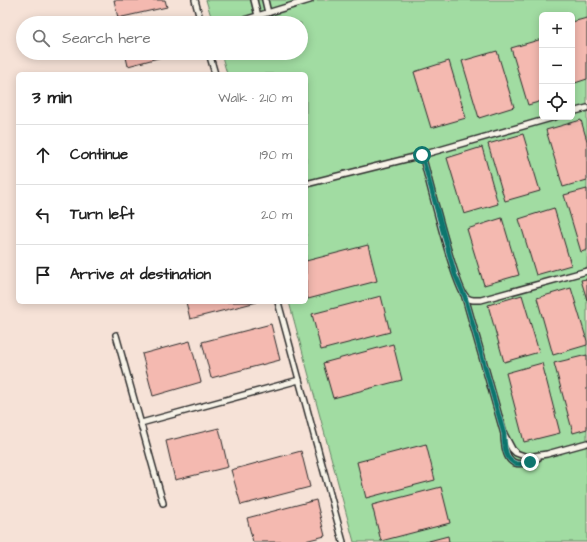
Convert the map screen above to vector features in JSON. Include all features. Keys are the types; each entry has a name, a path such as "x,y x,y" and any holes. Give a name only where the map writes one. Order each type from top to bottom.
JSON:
{"lane":[{"path":"195,0 199,16"},
{"path":"254,0 258,16 310,0"},
{"path":"265,0 268,13"},
{"path":"211,60 214,72"},
{"path":"575,111 587,108"},
{"path":"308,184 422,155 544,120"},
{"path":"422,155 455,275 465,297 504,434 512,449 521,456 533,457 587,443"},
{"path":"465,297 471,300 480,300 587,271"},
{"path":"279,304 343,542"},
{"path":"116,335 164,503"},
{"path":"141,423 299,380"},
{"path":"504,434 505,453 513,462 525,464 547,454"}],"green space":[{"path":"206,0 587,0 587,542 354,542 290,304 308,304 308,72 226,72 223,60 308,60 308,16 211,16"}],"building":[{"path":"114,0 165,0 167,7 127,16 118,16"},
{"path":"587,18 587,79 575,83 575,48 575,21"},
{"path":"539,40 539,102 528,105 511,48"},
{"path":"497,51 514,107 479,118 462,61"},
{"path":"127,60 151,60 128,66"},
{"path":"449,61 466,118 431,128 414,72"},
{"path":"581,120 587,141 587,180 563,187 546,130"},
{"path":"523,134 540,191 505,201 488,144"},
{"path":"482,147 498,204 464,214 447,158"},
{"path":"587,189 587,250 581,252 564,195"},
{"path":"554,208 571,265 536,275 519,219"},
{"path":"502,218 519,275 484,285 467,229"},
{"path":"368,245 377,281 308,299 308,260"},
{"path":"587,279 587,300 581,280"},
{"path":"571,288 587,345 553,355 537,298"},
{"path":"522,295 539,352 504,362 488,305"},
{"path":"381,296 390,332 321,350 312,314"},
{"path":"186,304 249,304 190,319"},
{"path":"271,324 280,360 211,378 202,342"},
{"path":"190,341 201,382 153,396 142,354"},
{"path":"393,344 402,380 333,398 323,363"},
{"path":"587,355 587,429 573,433 554,363"},
{"path":"542,363 560,433 524,442 506,373"},
{"path":"219,428 228,467 175,480 166,441"},
{"path":"426,444 435,480 366,498 357,462"},
{"path":"301,451 310,487 241,505 231,470"},
{"path":"441,487 450,523 381,541 372,505"},
{"path":"316,500 325,536 301,542 253,542 247,518"},
{"path":"448,536 449,542 425,542"}],"route":[{"path":"422,155 455,275 465,297 504,434 505,453 513,462 519,464 530,462"}]}
